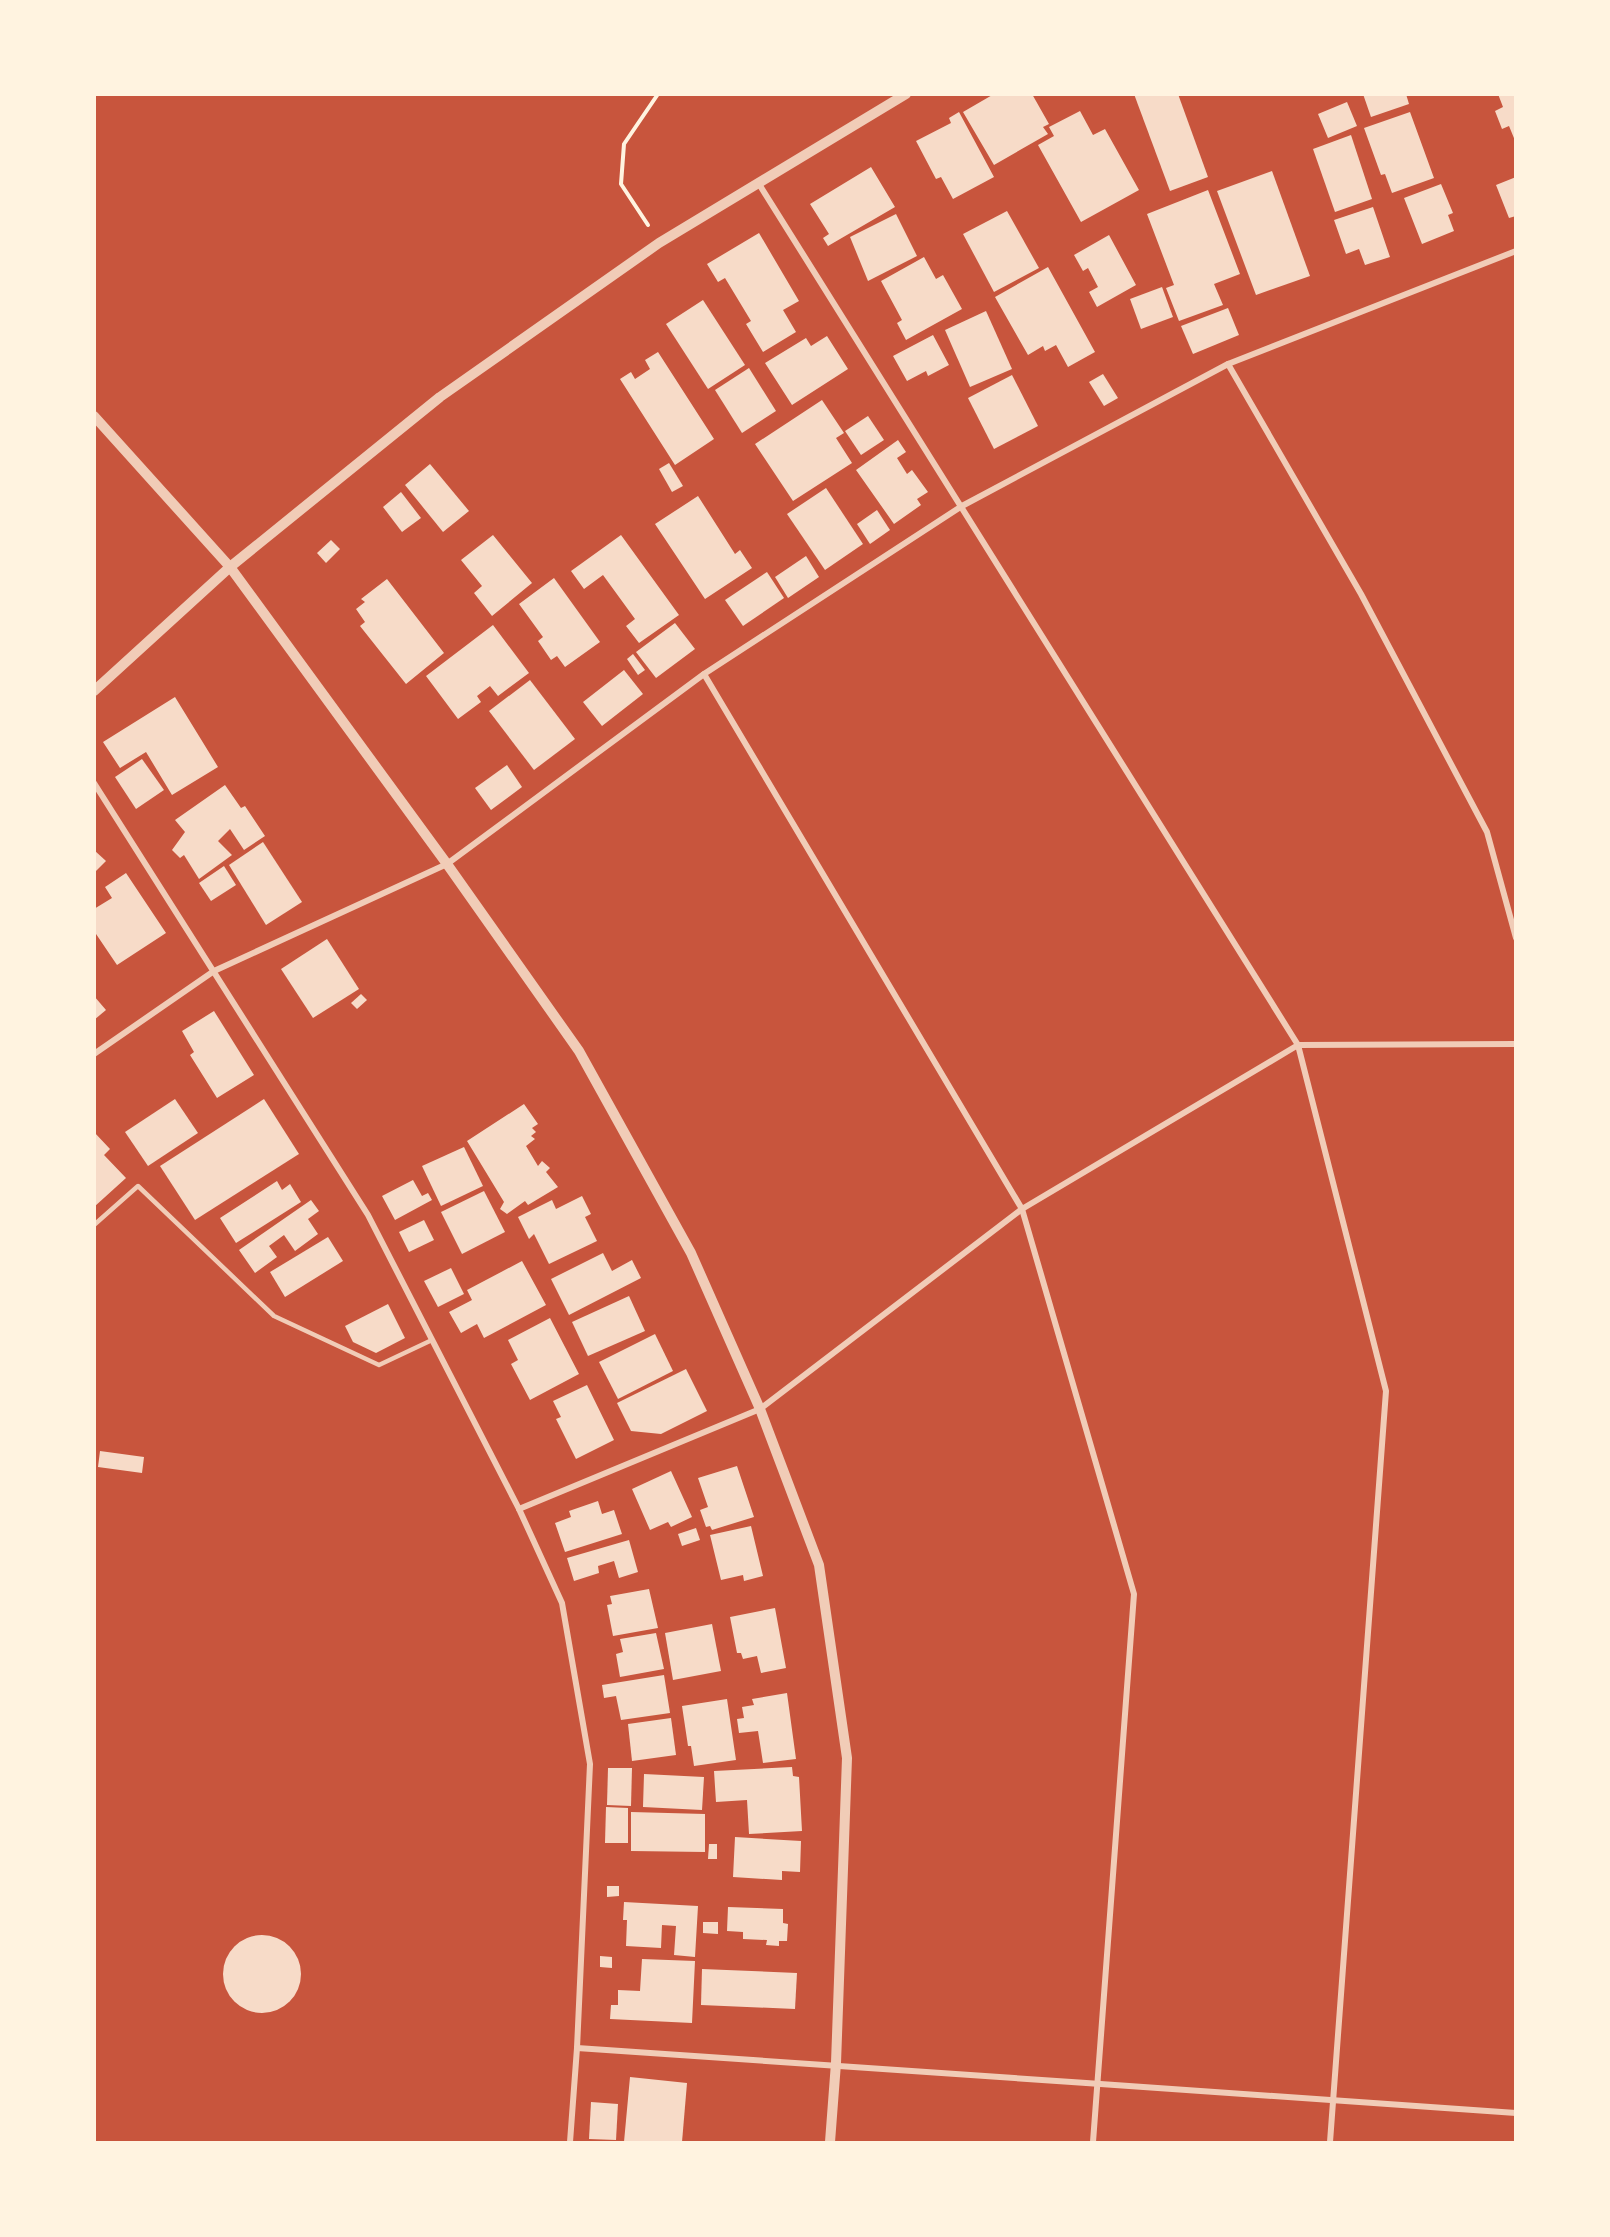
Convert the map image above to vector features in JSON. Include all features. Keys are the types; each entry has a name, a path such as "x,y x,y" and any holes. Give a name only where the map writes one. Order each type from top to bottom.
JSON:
{"street":[{"path":"94,691 231,567 440,397 659,243 906,94"},
{"path":"759,184 1298,1045 1386,1392 1330,2142"},
{"path":"94,1054 214,971 447,864 704,674 962,506 1228,364 1513,251 1515,260"},
{"path":"1228,364 1361,594 1487,832 1515,938"},
{"path":"94,416 231,567 447,864 579,1052 691,1253 760,1409 819,1565 847,1758 836,2063 830,2142"},
{"path":"704,674 1022,1209 1134,1594 1094,2142"},
{"path":"94,783 368,1215 519,1509 562,1603 590,1764 577,2048 570,2142"},
{"path":"519,1509 760,1409 1022,1209 1298,1045 1515,1044"},
{"path":"577,2048 836,2063 1333,2102 1515,2113 1515,2108"}],"lane":[{"path":"94,1225 138,1186 274,1316 380,1365 432,1340"}],"path":[{"path":"658,94 624,144 621,184 659,243"}],"building":[{"path":"994,94 1032,94 1049,124 1043,127 1048,134 994,165 963,112"},
{"path":"1134,94 1178,94 1208,177 1170,191"},
{"path":"1363,94 1406,94 1409,104 1371,117"},
{"path":"1498,94 1516,94 1516,143 1509,126 1502,129 1495,111 1503,107"},
{"path":"1347,102 1357,126 1328,138 1318,114"},
{"path":"1080,111 1093,135 1105,129 1139,190 1081,222 1038,145 1054,136 1049,127"},
{"path":"959,112 994,177 953,199 941,177 936,179 916,141 951,123 949,118"},
{"path":"1410,112 1434,178 1392,193 1385,174 1381,175 1364,128"},
{"path":"1351,135 1372,199 1335,212 1313,149"},
{"path":"871,167 895,207 828,246 823,238 829,234 810,204"},
{"path":"1272,171 1310,276 1256,295 1217,191"},
{"path":"1516,177 1516,216 1509,218 1496,185"},
{"path":"1441,184 1453,213 1448,215 1454,231 1422,244 1404,198"},
{"path":"1208,190 1240,274 1214,284 1223,305 1179,321 1166,288 1174,285 1147,214"},
{"path":"1373,207 1390,257 1365,265 1359,249 1346,254 1334,220"},
{"path":"1007,211 1039,268 994,292 963,234"},
{"path":"896,214 917,256 868,281 850,237"},
{"path":"759,233 799,301 783,310 796,332 763,352 746,324 751,321 725,278 718,282 707,264"},
{"path":"1109,235 1136,285 1097,307 1089,292 1098,287 1088,268 1083,271 1074,255"},
{"path":"924,257 936,279 943,275 962,309 906,340 897,323 902,320 881,281"},
{"path":"1048,267 1095,352 1068,367 1056,345 1045,351 1043,346 1028,355 995,297"},
{"path":"1162,287 1173,317 1141,329 1130,299"},
{"path":"703,300 745,365 708,389 666,324"},
{"path":"1228,308 1239,335 1193,354 1181,326"},
{"path":"986,311 1012,369 970,387 945,330"},
{"path":"933,335 949,365 928,376 926,371 907,381 893,356"},
{"path":"827,336 848,369 792,405 765,363 806,338 811,346"},
{"path":"658,352 714,439 675,465 620,379 631,372 635,379 650,369 645,360"},
{"path":"749,368 776,411 742,433 715,390"},
{"path":"1103,374 1118,398 1104,406 1089,382"},
{"path":"1012,375 1038,426 994,449 968,398"},
{"path":"822,400 844,433 836,438 852,463 793,501 755,444"},
{"path":"868,416 884,440 861,455 845,431"},
{"path":"898,440 906,452 897,458 907,474 912,470 928,492 917,499 921,505 894,524 856,470"},
{"path":"669,463 683,486 672,492 659,469"},
{"path":"430,464 469,511 443,532 405,485"},
{"path":"826,488 863,544 825,570 787,514"},
{"path":"401,492 421,518 402,532 383,507"},
{"path":"698,496 735,554 740,550 752,568 705,599 655,524"},
{"path":"877,510 890,530 870,544 857,524"},
{"path":"493,535 532,583 492,616 474,593 482,586 461,560"},
{"path":"621,535 679,615 639,643 626,626 635,619 603,575 584,589 571,571"},
{"path":"331,540 340,549 326,563 317,553"},
{"path":"806,556 819,577 788,598 775,577"},
{"path":"767,572 784,598 743,626 725,600"},
{"path":"554,578 600,642 565,667 557,656 551,660 538,641 543,637 519,604"},
{"path":"387,579 444,653 406,684 360,626 365,622 356,609 365,602 361,599"},
{"path":"675,623 695,649 656,678 636,652"},
{"path":"493,625 529,673 498,696 490,686 477,696 481,702 458,719 426,676"},
{"path":"633,654 645,670 638,675 627,659"},
{"path":"624,670 643,694 602,726 583,702"},
{"path":"530,680 575,739 534,770 489,711"},
{"path":"175,697 218,767 172,795 146,752 120,768 103,742"},
{"path":"142,759 164,790 136,809 115,777"},
{"path":"507,765 522,787 491,810 475,788"},
{"path":"225,785 241,808 245,806 265,836 244,850 230,829 218,841 232,855 199,879 184,855 180,858 172,850 185,832 175,820"},
{"path":"263,842 302,902 266,925 229,865"},
{"path":"94,850 106,861 94,873"},
{"path":"224,866 236,885 211,901 199,883"},
{"path":"126,873 166,933 117,965 94,931 94,909 112,898 105,887"},
{"path":"327,939 359,989 313,1018 281,969"},
{"path":"361,994 367,1000 357,1009 351,1003"},
{"path":"94,996 106,1010 94,1020"},
{"path":"214,1011 254,1075 217,1098 190,1055 194,1052 182,1031"},
{"path":"175,1099 198,1133 148,1166 125,1132"},
{"path":"264,1099 299,1154 195,1220 160,1166"},
{"path":"524,1104 538,1124 532,1128 536,1132 531,1136 535,1139 526,1146 538,1166 542,1161 550,1168 546,1172 558,1187 528,1205 525,1201 507,1214 500,1209 504,1202 467,1141"},
{"path":"94,1132 110,1149 104,1155 126,1178 94,1207"},
{"path":"464,1147 483,1186 441,1206 422,1166"},
{"path":"413,1180 422,1196 428,1193 432,1200 395,1220 382,1196"},
{"path":"277,1181 282,1190 290,1184 301,1202 236,1243 220,1218"},
{"path":"484,1191 505,1232 462,1254 441,1212"},
{"path":"582,1196 591,1214 585,1217 597,1241 549,1264 534,1234 529,1239 518,1217 552,1200 556,1209"},
{"path":"311,1200 319,1211 308,1219 318,1234 295,1251 284,1235 269,1246 277,1257 255,1273 239,1250"},
{"path":"424,1220 434,1240 409,1252 399,1232"},
{"path":"328,1237 343,1261 285,1297 270,1272"},
{"path":"603,1253 612,1271 632,1260 641,1278 569,1315 551,1279"},
{"path":"522,1261 546,1305 484,1338 477,1324 461,1333 449,1312 472,1300 467,1290"},
{"path":"451,1268 464,1294 438,1307 424,1281"},
{"path":"629,1296 645,1331 588,1356 572,1322"},
{"path":"388,1304 405,1338 376,1353 353,1342 345,1326"},
{"path":"550,1318 579,1374 530,1400 511,1364 518,1360 508,1340"},
{"path":"655,1334 673,1371 618,1399 599,1362"},
{"path":"686,1369 707,1411 661,1434 631,1431 617,1403"},
{"path":"587,1385 614,1440 576,1459 556,1419 561,1417 553,1401"},
{"path":"100,1451 144,1457 142,1473 98,1467"},
{"path":"737,1466 754,1517 712,1530 710,1526 706,1527 700,1510 708,1507 698,1478"},
{"path":"671,1471 692,1517 671,1527 668,1522 650,1530 632,1489"},
{"path":"598,1501 602,1514 614,1510 622,1534 565,1552 555,1523 571,1517 569,1511"},
{"path":"751,1526 763,1576 744,1581 743,1575 721,1580 710,1535"},
{"path":"696,1528 700,1540 682,1546 678,1534"},
{"path":"629,1540 638,1572 619,1578 614,1561 598,1566 599,1573 574,1581 567,1558"},
{"path":"649,1589 658,1628 613,1636 607,1605 612,1604 610,1596"},
{"path":"775,1608 786,1668 761,1673 757,1656 743,1659 741,1653 737,1653 730,1617"},
{"path":"712,1624 721,1671 673,1680 665,1633"},
{"path":"656,1633 664,1669 620,1677 616,1654 623,1652 620,1639"},
{"path":"664,1675 670,1713 621,1720 616,1696 604,1698 602,1685"},
{"path":"787,1693 796,1759 763,1763 758,1731 739,1733 737,1719 744,1718 742,1707 754,1705 752,1699"},
{"path":"727,1699 736,1760 694,1766 691,1746 688,1746 682,1706"},
{"path":"671,1718 676,1755 632,1761 628,1724"},
{"path":"792,1767 793,1776 799,1777 802,1831 749,1834 747,1800 716,1802 714,1771"},
{"path":"608,1768 632,1768 631,1806 607,1805"},
{"path":"644,1774 704,1777 702,1810 643,1807"},
{"path":"606,1807 628,1808 628,1843 605,1843"},
{"path":"631,1812 705,1814 705,1852 631,1851"},
{"path":"735,1837 801,1841 800,1872 782,1871 782,1880 733,1877"},
{"path":"709,1844 717,1844 717,1859 708,1859"},
{"path":"607,1886 619,1886 619,1896 607,1897"},
{"path":"624,1902 698,1906 695,1957 674,1955 676,1926 662,1925 661,1948 626,1946 627,1920 623,1920"},
{"path":"728,1907 783,1909 783,1923 788,1924 787,1941 779,1941 779,1946 766,1945 767,1940 743,1939 743,1932 727,1931"},
{"path":"703,1922 718,1922 718,1934 703,1933"},
{"path":"262,1935 277,1938 289,1947 298,1959 301,1974 298,1989 289,2001 277,2010 262,2013 247,2010 235,2001 226,1989 223,1974 226,1959 235,1947 247,1938"},
{"path":"600,1956 612,1957 612,1968 600,1967"},
{"path":"642,1959 695,1961 692,2023 610,2019 611,2005 618,2005 618,1990 640,1991"},
{"path":"702,1969 797,1973 795,2009 701,2005"},
{"path":"630,2077 687,2083 682,2142 624,2142"},
{"path":"591,2102 618,2104 616,2140 589,2139"}]}
